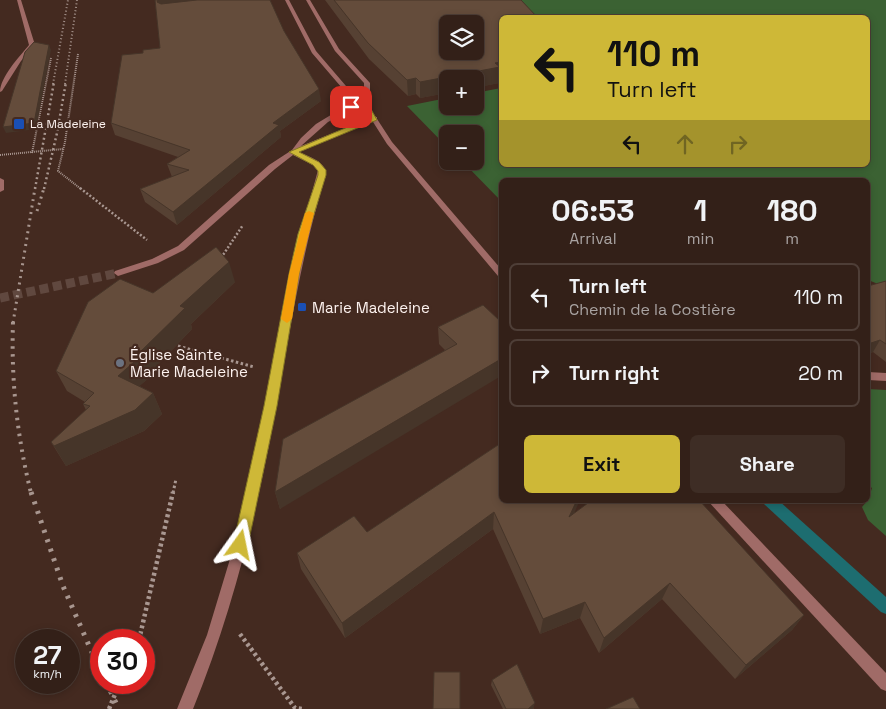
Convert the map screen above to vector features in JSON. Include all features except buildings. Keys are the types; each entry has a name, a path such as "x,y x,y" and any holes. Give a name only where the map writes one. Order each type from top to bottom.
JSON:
{"street":[{"path":"0,90 19,60 32,45 19,0"},
{"path":"287,0 314,52 344,87 363,102 375,118 389,143 499,272"},
{"path":"293,152 314,128 326,119 363,102 368,92 367,83 337,50 308,0"},
{"path":"118,273 167,256 181,248 272,167 293,152 375,118"},
{"path":"185,709 197,682 217,625 240,545 271,406 301,242 322,175 322,170 316,163 293,152"},
{"path":"0,180 0,190"},
{"path":"870,376 886,377"},
{"path":"715,503 886,684"}],"path":[{"path":"78,54 58,171 167,256"},
{"path":"32,153 51,57"},
{"path":"0,155 63,149"},
{"path":"217,264 246,220"},
{"path":"178,346 237,362"},
{"path":"142,629 176,479"},
{"path":"217,625 239,633 295,708 302,709"},
{"path":"109,709 115,694"}],"green space":[{"path":"507,0 886,0 886,287 870,281 870,178 499,178 499,199 471,170 484,170 484,125 439,125 439,139 407,106 439,100 439,115 484,115 484,91 499,88 499,167 870,167 870,15 520,15"},
{"path":"870,389 886,390 886,536 868,520 862,507 865,503 870,503 872,488 870,486"}],"waterway":[{"path":"772,503 886,607"}],"tunnel":[{"path":"0,298 118,273"}],"railway":[{"path":"53,84 68,0"},
{"path":"65,84 77,0"},
{"path":"35,189 54,82"},
{"path":"44,189 66,82"},
{"path":"13,323 35,188"},
{"path":"37,211 44,188"},
{"path":"13,323 13,366 16,408 22,451 31,493"},
{"path":"31,492 63,586 90,648"},
{"path":"112,694 119,709"}],"slow traffic":[{"path":"287,319 294,274 309,213"}],"place":[{"name":"La Madeleine","path":"19,124"},
{"name":"Marie Madeleine","path":"302,307"},
{"name":"Église Sainte Marie Madeleine","path":"120,363"}],"route":[{"path":"240,545 271,406 294,274 303,234 322,175 322,170 316,163 293,152 375,118 363,102 351,107"}]}
